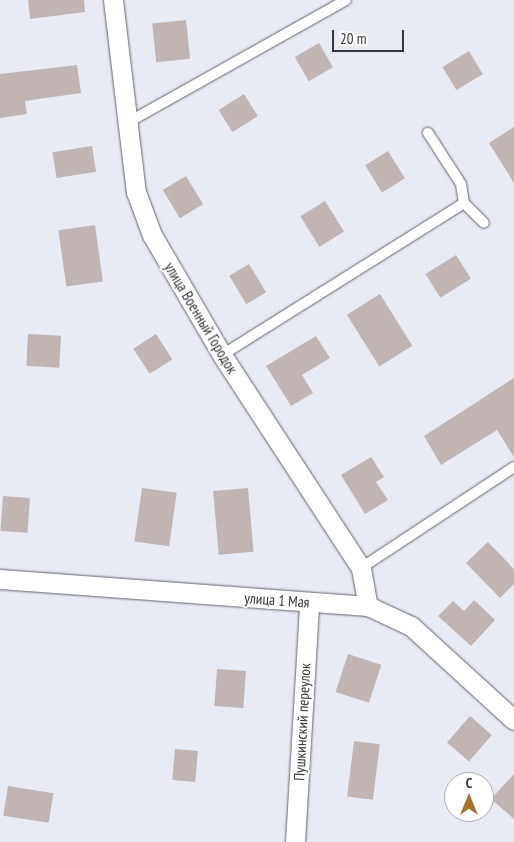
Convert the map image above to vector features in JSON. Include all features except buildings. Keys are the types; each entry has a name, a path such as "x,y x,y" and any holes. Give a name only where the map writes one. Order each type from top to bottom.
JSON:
{"street":[{"name":"улица Военный Городок","path":"112,0 136,192 152,235 222,355 361,568 368,606"},
{"name":"улица 1 Мая","path":"0,579 368,606 411,626 514,720"},
{"name":"Пушкинский переулок","path":"295,842 309,603"}],"lane":[{"path":"127,123 346,0"},
{"path":"428,133 461,184 464,203 484,223"},
{"path":"222,355 464,203"},
{"path":"361,568 514,467"}]}
